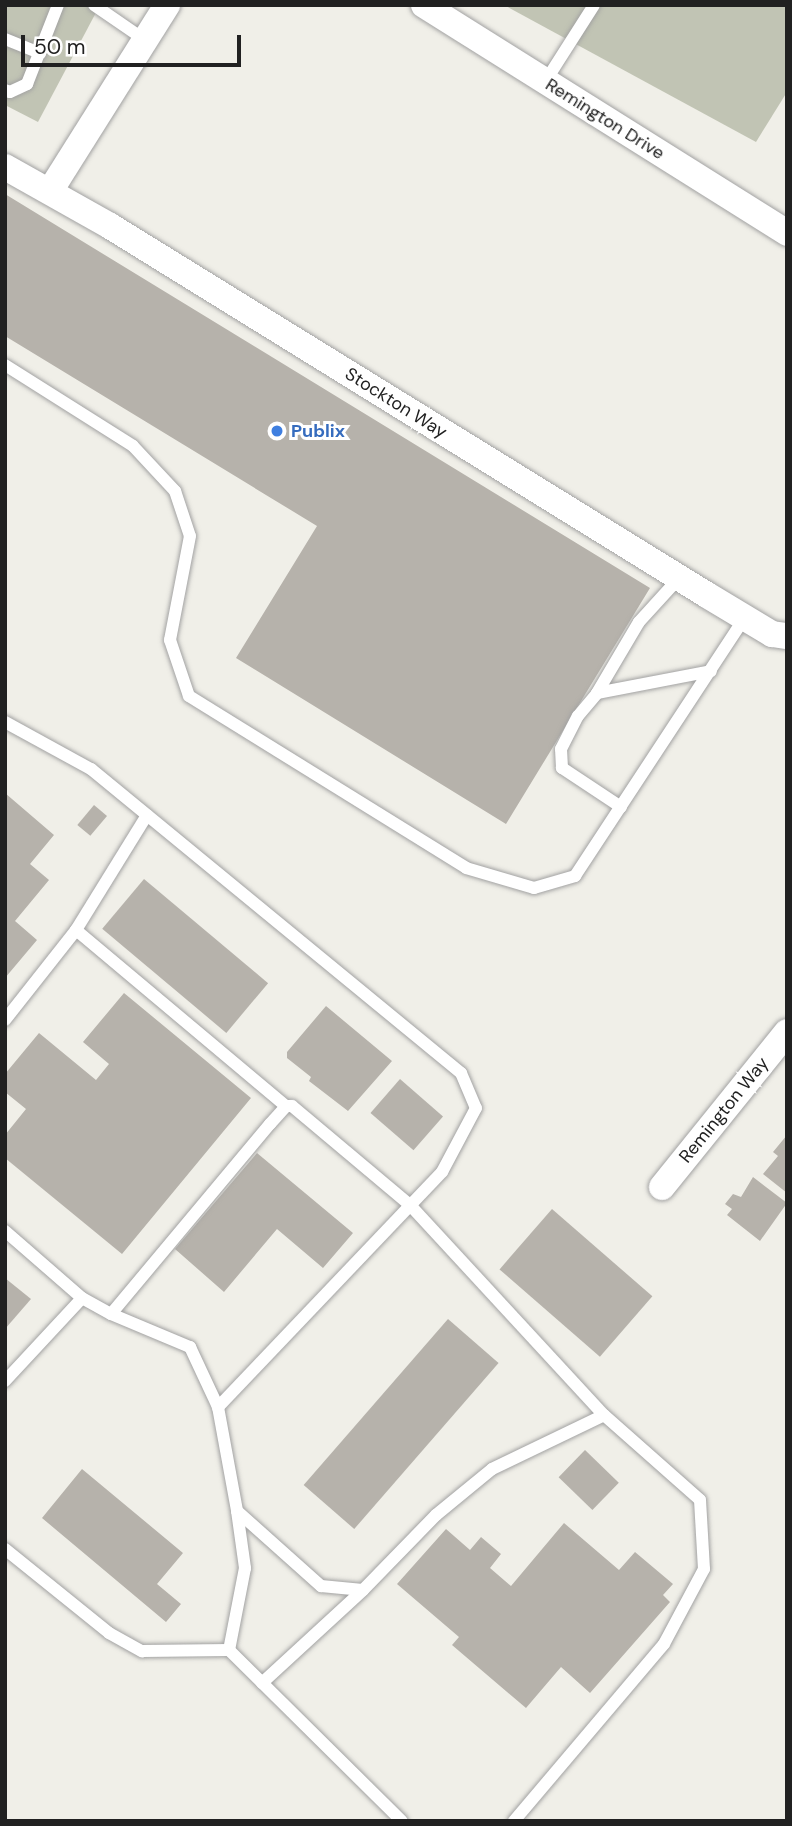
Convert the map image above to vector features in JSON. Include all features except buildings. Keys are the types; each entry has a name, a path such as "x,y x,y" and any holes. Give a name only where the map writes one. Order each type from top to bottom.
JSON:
{"street":[{"path":"50,191 167,5"},
{"name":"Remington Drive","path":"424,5 787,233"},
{"name":"Stockton Way","path":"5,167 50,191 772,634 787,636"},
{"name":"Remington Way","path":"662,1187 787,1032"}],"lane":[{"path":"5,90 10,92 27,84 58,5"},
{"path":"94,5 145,40"},
{"path":"545,82 594,5"},
{"path":"5,39 40,53"},
{"path":"5,365 133,446 175,491 190,536 170,640 190,696 466,868 534,888 575,876 746,617"},
{"path":"621,807 562,768 561,749 578,716 597,693 639,622 679,578"},
{"path":"597,693 711,671"},
{"path":"5,722 91,769 461,1073 475,1108 442,1172 218,1407"},
{"path":"5,1020 76,930 147,816"},
{"path":"76,930 286,1106 292,1106 410,1205 604,1415 700,1500 704,1569 664,1644 514,1821"},
{"path":"111,1314 286,1106"},
{"path":"5,1231 82,1298 111,1314 190,1347 218,1407 245,1568 229,1650"},
{"path":"5,1381 82,1298"},
{"path":"262,1682 363,1590 436,1515 492,1469 604,1415"},
{"path":"237,1511 321,1586 363,1590"},
{"path":"5,1549 109,1633 142,1651 229,1650 402,1821"}],"shaded area":[{"path":"5,5 100,5 38,122 5,105"},
{"path":"504,5 787,5 787,92 756,142"}],"place":[{"name":"Publix","path":"277,431"}]}
